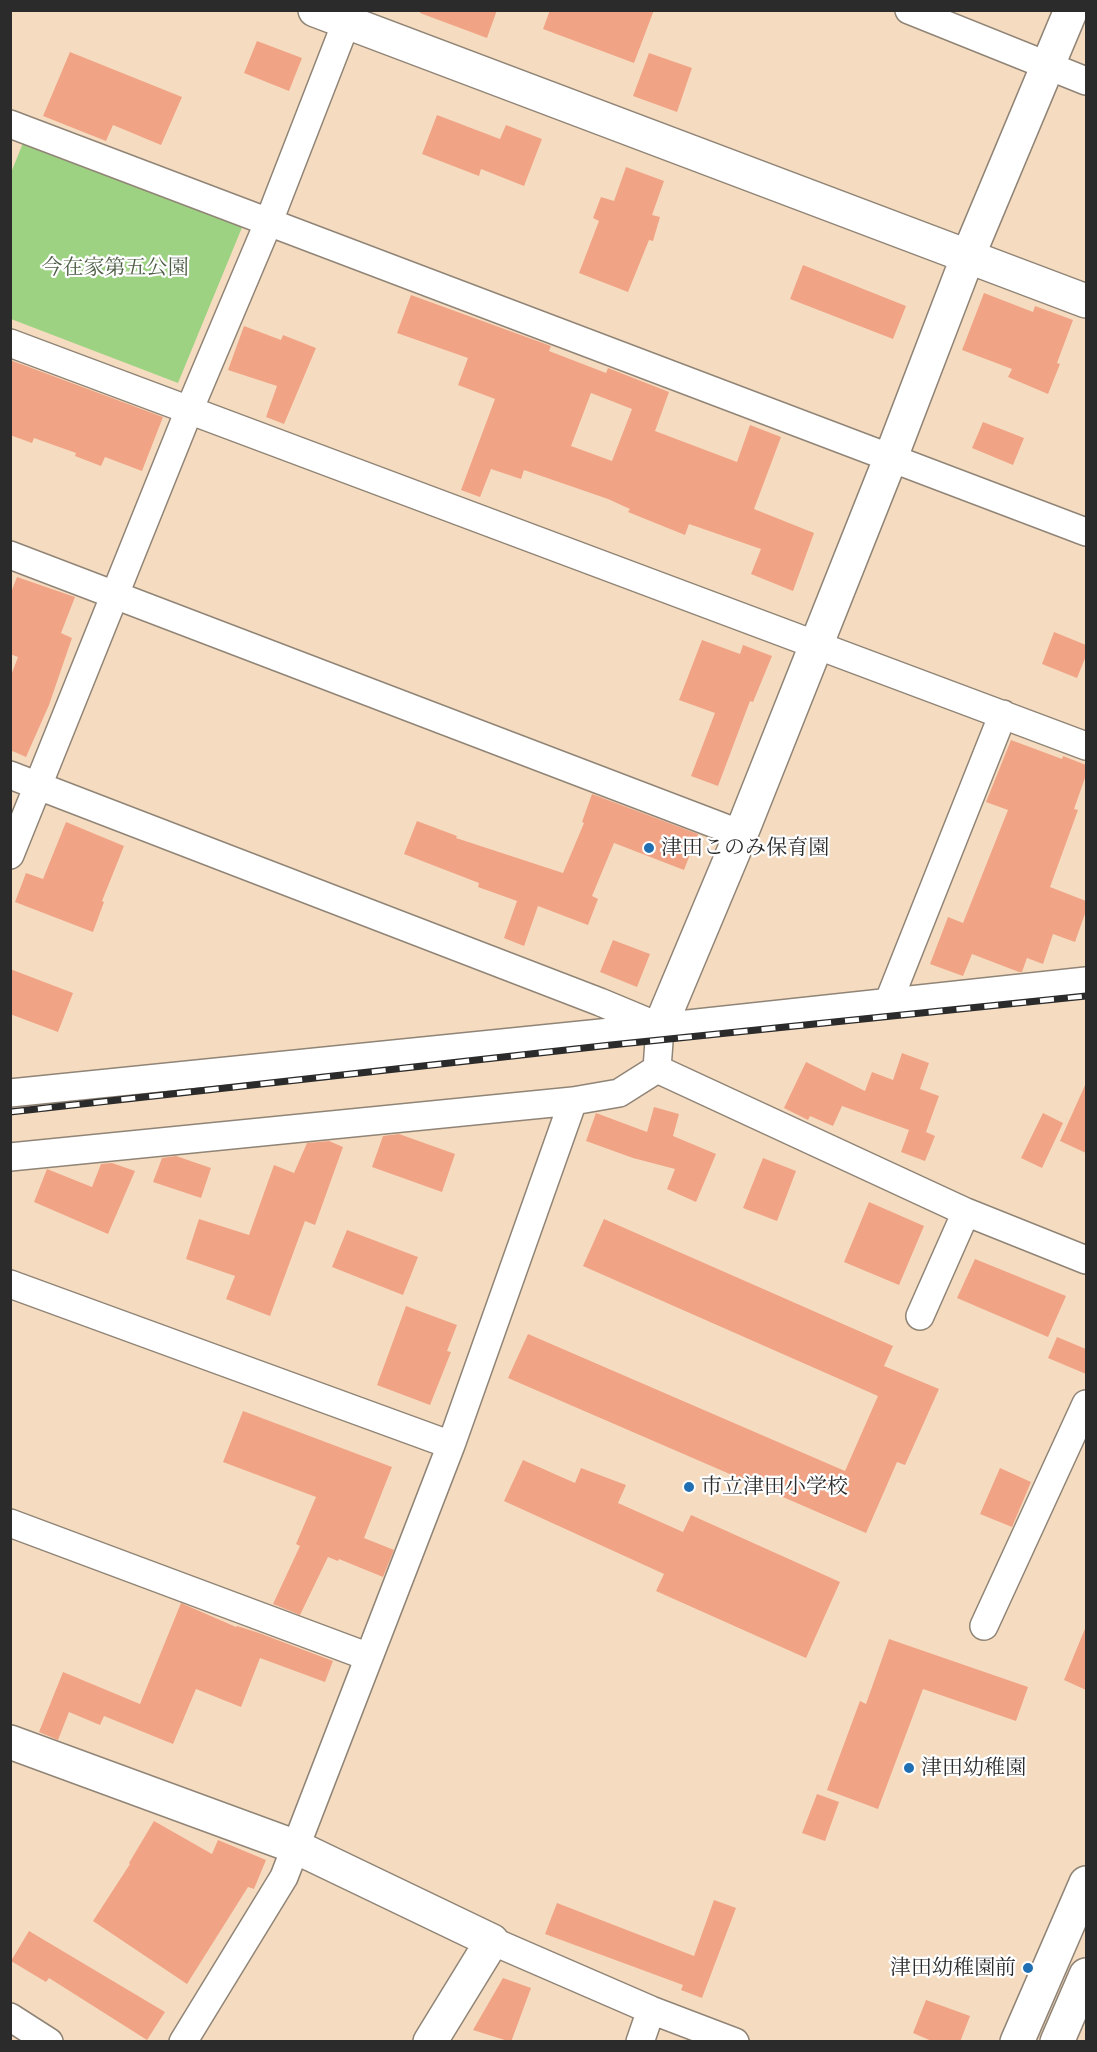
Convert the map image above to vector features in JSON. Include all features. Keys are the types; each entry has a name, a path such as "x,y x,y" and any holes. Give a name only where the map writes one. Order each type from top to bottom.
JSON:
{"street":[{"path":"315,10 349,17 1086,301"},
{"path":"909,10 1086,81"},
{"path":"657,1070 660,1027 741,834 891,457 968,256 1071,10"},
{"path":"10,855 190,408 269,221 349,17"},
{"path":"10,124 1086,532"},
{"path":"10,343 190,408 1086,746"},
{"path":"10,555 741,834"},
{"path":"888,1003 1003,714"},
{"path":"10,775 660,1027"},
{"path":"10,1093 1086,981"},
{"path":"10,1157 573,1101 619,1094 657,1070"},
{"path":"657,1070 966,1212 1084,1253"},
{"path":"183,2042 284,1876 451,1445 573,1101"},
{"path":"920,1316 966,1212"},
{"path":"10,1284 451,1445"},
{"path":"984,1626 1086,1404"},
{"path":"10,1522 369,1657"},
{"path":"10,1742 296,1847 492,1941 651,2010 735,2042"},
{"path":"1017,2042 1086,1883"},
{"path":"430,2042 492,1941"},
{"path":"1057,2042 1086,1975"},
{"path":"640,2042 651,2010"},
{"path":"10,2017 49,2042"}],"green space":[{"name":"今在家第五公園","path":"23,143 243,225 178,383 11,319 10,175"}],"building":[{"path":"420,10 497,10 487,38 420,13"},
{"path":"550,10 654,10 634,63 543,29"},
{"path":"257,41 302,58 289,91 244,73"},
{"path":"70,52 182,97 161,145 113,125 106,141 43,116"},
{"path":"649,53 692,68 677,112 633,96"},
{"path":"437,115 500,139 506,125 542,139 524,186 481,169 479,176 422,154"},
{"path":"626,167 664,181 652,215 660,217 653,241 649,240 628,292 579,273 599,221 593,218 601,197 614,201"},
{"path":"803,265 906,306 893,339 790,299"},
{"path":"984,293 1033,312 1035,306 1073,320 1048,394 1008,377 1012,369 962,350"},
{"path":"411,295 551,346 549,351 606,373 608,368 669,392 655,431 737,462 750,425 781,437 754,509 814,533 793,591 751,574 761,549 689,524 685,535 628,512 630,509 608,499 524,470 521,479 491,469 480,497 461,490 495,399 458,385 468,358 397,333","holes":["591,393 632,409 612,461 571,446"]},
{"path":"244,326 281,340 283,335 316,348 284,424 266,417 277,386 228,370"},
{"path":"10,360 163,417 142,471 105,457 101,466 75,456 76,453 34,438 32,443 10,435"},
{"path":"983,422 1024,438 1013,465 972,448"},
{"path":"17,577 75,597 61,633 72,638 49,705 26,757 10,750 10,678 18,657 10,654 10,595"},
{"path":"1054,632 1086,645 1086,656 1077,678 1042,664"},
{"path":"702,640 740,654 743,645 772,656 753,702 750,701 718,786 691,776 715,713 679,700"},
{"path":"1011,740 1062,759 1063,756 1086,765 1086,775 1074,809 1078,810 1050,887 1086,901 1086,911 1075,942 1053,934 1043,964 1027,958 1022,972 1019,972 972,954 963,976 930,964 948,917 963,923 1008,810 986,802"},
{"path":"592,794 698,834 684,870 614,843 592,896 598,899 588,925 538,906 524,946 504,938 517,901 478,887 479,883 404,854 417,821 457,836 456,838 563,873 584,823 582,822"},
{"path":"66,822 124,846 102,901 104,902 93,932 15,902 26,873 43,879"},
{"path":"613,940 650,954 637,987 600,972"},
{"path":"10,969 73,993 58,1032 10,1014"},
{"path":"902,1053 929,1063 920,1089 939,1096 926,1132 935,1136 925,1161 901,1152 909,1130 842,1106 833,1126 810,1116 808,1120 784,1108 806,1062 865,1091 872,1072 893,1080"},
{"path":"1086,1083 1086,1153 1060,1141"},
{"path":"654,1107 679,1114 673,1136 716,1154 696,1202 667,1189 675,1169 633,1158 586,1141 596,1113 647,1132"},
{"path":"1043,1113 1063,1123 1042,1168 1021,1158"},
{"path":"399,1134 455,1154 442,1192 372,1167 383,1136"},
{"path":"329,1141 343,1147 315,1225 305,1221 270,1316 226,1299 235,1276 186,1259 199,1219 249,1235 274,1165 294,1173 307,1143"},
{"path":"176,1156 211,1168 201,1198 153,1182 162,1158"},
{"path":"763,1158 796,1171 777,1221 743,1208"},
{"path":"112,1163 135,1171 108,1234 34,1202 47,1169 92,1187 101,1164"},
{"path":"869,1202 924,1226 899,1285 844,1262"},
{"path":"604,1219 893,1346 884,1366 939,1389 905,1465 897,1462 866,1533 508,1378 528,1334 845,1471 878,1396 583,1266"},
{"path":"347,1230 418,1257 403,1295 332,1267"},
{"path":"975,1259 1066,1296 1048,1337 957,1298"},
{"path":"406,1306 457,1325 447,1351 451,1352 430,1405 377,1385"},
{"path":"1057,1337 1086,1349 1086,1374 1048,1358"},
{"path":"243,1411 392,1467 364,1538 394,1550 383,1577 339,1559 338,1561 328,1557 300,1615 273,1604 300,1546 296,1544 316,1497 223,1462"},
{"path":"523,1460 575,1483 581,1468 626,1485 618,1503 683,1532 691,1515 840,1582 806,1658 656,1591 664,1574 504,1501"},
{"path":"1000,1468 1031,1482 1012,1527 980,1514"},
{"path":"181,1603 236,1627 259,1633 333,1661 325,1682 260,1658 241,1707 196,1689 173,1744 104,1716 100,1725 69,1712 58,1740 39,1732 63,1672 140,1704"},
{"path":"1086,1626 1086,1690 1064,1680"},
{"path":"889,1639 1028,1687 1016,1721 923,1689 878,1809 827,1790 860,1701 866,1704"},
{"path":"817,1794 839,1802 825,1841 802,1833"},
{"path":"154,1821 212,1854 218,1840 266,1860 254,1889 248,1887 187,1984 93,1921 130,1864"},
{"path":"714,1900 736,1908 702,1998 681,1990 683,1985 545,1934 557,1903 694,1956"},
{"path":"29,1931 165,2012 147,2040 49,1978 46,1982 11,1961"},
{"path":"503,1978 531,1988 511,2042 473,2030"},
{"path":"926,2000 970,2016 960,2042 934,2042 913,2033"}],"railway":[{"path":"10,1112 611,1045 1086,996"}],"place":[{"name":"津田このみ保育園","path":"649,848"},
{"name":"市立津田小学校","path":"689,1487"},
{"name":"津田幼稚園","path":"909,1768"},
{"name":"津田幼稚園前","path":"1028,1968"}]}
